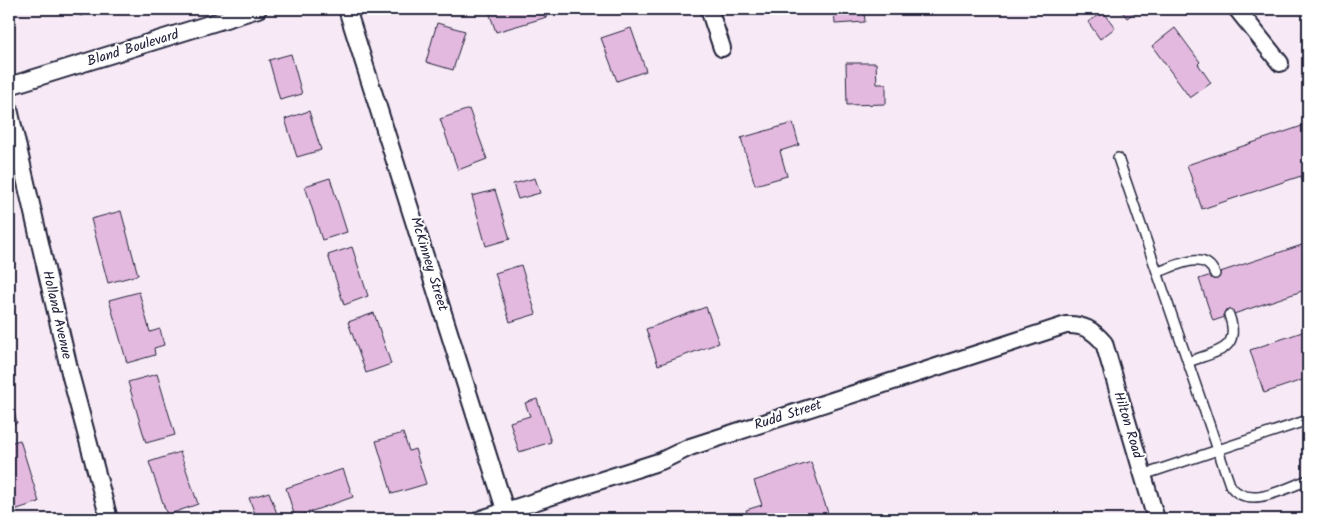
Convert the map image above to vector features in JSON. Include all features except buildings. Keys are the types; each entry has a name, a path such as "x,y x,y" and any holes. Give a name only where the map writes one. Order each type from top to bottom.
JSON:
{"street":[{"name":"Bland Boulevard","path":"9,86 258,9"},
{"name":"McKinney Street","path":"347,9 507,515"},
{"path":"709,9 722,48"},
{"path":"1237,9 1280,64"},
{"name":"Holland Avenue","path":"9,109 71,377 109,519"},
{"name":"Rudd Street","path":"481,519 507,515 661,461 700,444 1066,325 1085,326 1095,333"},
{"name":"Hilton Road","path":"1095,333 1104,343 1156,519"}],"lane":[{"path":"1118,158 1230,485 1236,492 1247,498 1260,496 1308,480"},
{"path":"1158,272 1195,260 1202,260 1209,264 1215,274"},
{"path":"1188,362 1225,347 1232,341 1234,334 1229,316"},
{"path":"1143,475 1308,420"}]}
